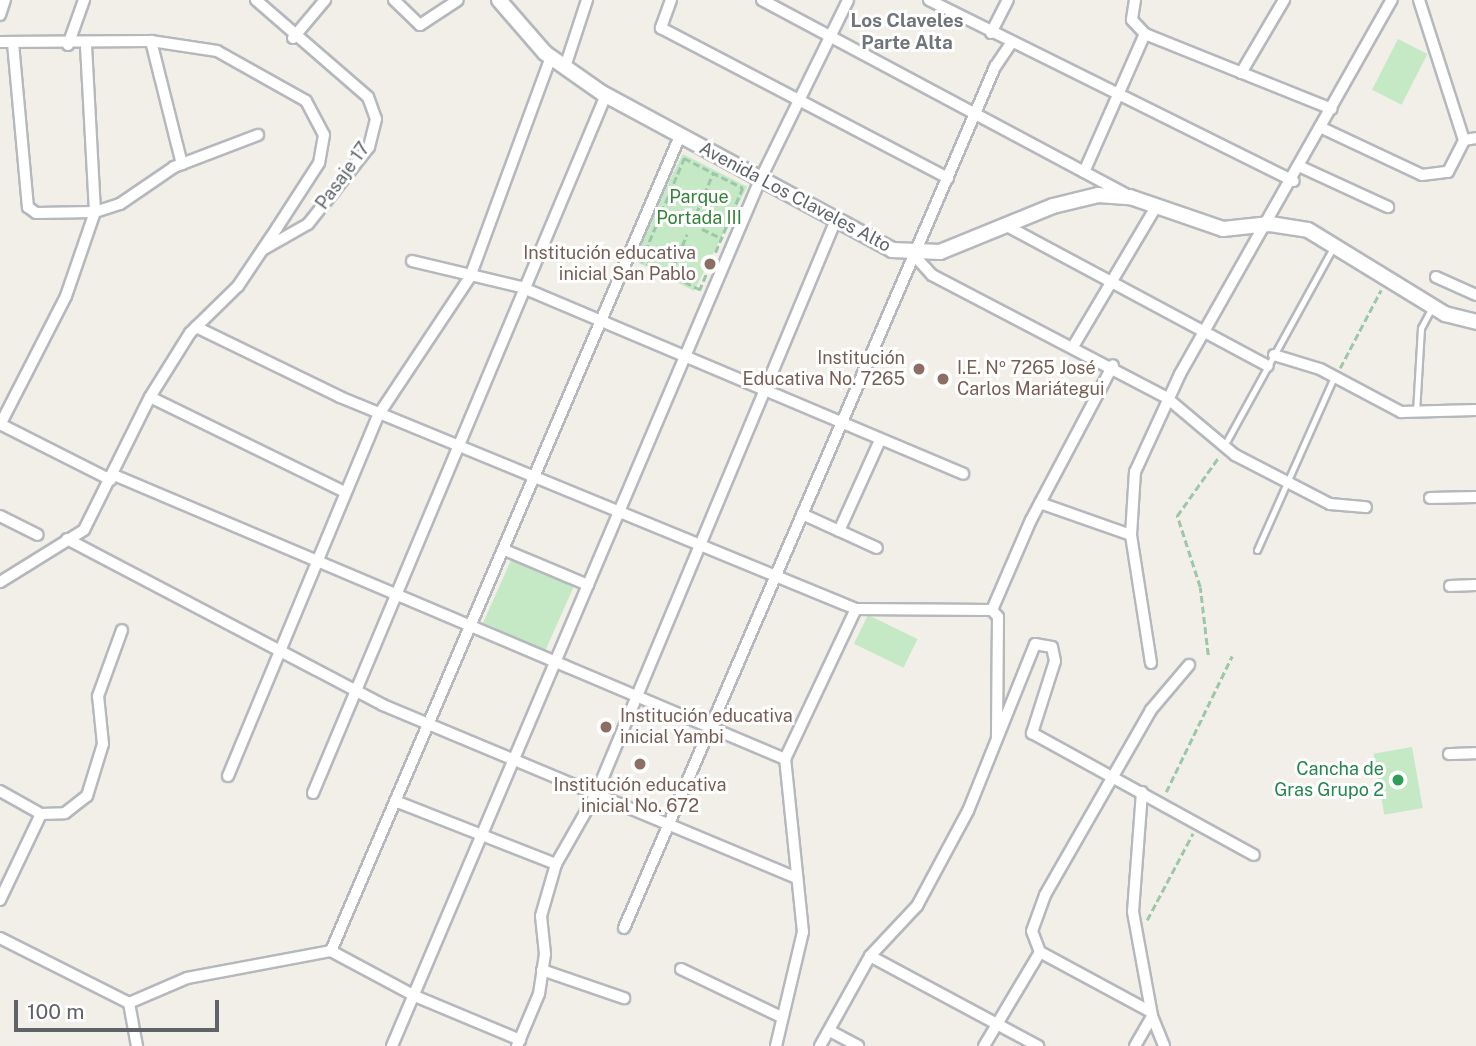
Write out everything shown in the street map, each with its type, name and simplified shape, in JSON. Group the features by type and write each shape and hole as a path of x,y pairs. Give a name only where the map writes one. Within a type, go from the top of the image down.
{"street":[{"path":"0,15 5,0"},
{"path":"68,45 84,0"},
{"name":"Pasaje 17","path":"256,0 293,38 368,97 376,119 369,147 307,224 261,251"},
{"path":"293,38 325,0"},
{"path":"394,0 420,25 458,0"},
{"name":"Avenida Los Claveles Alto","path":"499,0 551,57 606,95 835,222 914,255 940,252 1005,225 1098,195 1130,197 1223,229 1270,223 1308,230 1432,306 1476,322"},
{"path":"565,67 587,0"},
{"path":"671,0 661,28 948,178"},
{"path":"762,0 1130,197"},
{"path":"392,1046 415,996 478,835 554,665 760,180 833,38 848,0"},
{"path":"929,0 1010,45 1293,181"},
{"path":"991,33 1008,0"},
{"path":"1135,0 1132,20 1145,34 1332,109"},
{"path":"1241,74 1284,0"},
{"path":"1151,663 1131,535 1135,472 1167,398 1270,223 1392,0"},
{"path":"1322,128 1422,175 1448,172 1464,141 1419,0"},
{"path":"1084,172 1114,94 1145,34"},
{"path":"151,41 182,164"},
{"path":"0,42 68,45 151,41 217,51 306,101 324,135 319,163 238,286 196,327 150,397 113,477 84,530 0,582"},
{"path":"13,43 28,207 36,213 95,212 120,204 182,164 258,135"},
{"path":"86,44 95,212 65,296 0,424 113,477 473,631 785,759"},
{"path":"624,928 975,114 1010,45"},
{"path":"228,776 380,413 470,277 551,57"},
{"path":"313,793 522,287 606,95"},
{"path":"331,951 395,801 473,631 680,136"},
{"path":"1464,141 1476,138"},
{"path":"1301,167 1388,207"},
{"path":"1074,345 1156,207"},
{"path":"129,1003 187,978 331,951 415,996 518,1043 542,970 541,916 556,864 596,794 835,222"},
{"path":"1005,225 1268,366"},
{"path":"914,255 932,275 1113,365 1167,398 1224,446 1330,504 1366,507"},
{"path":"412,261 470,277 487,275 522,287 963,474"},
{"path":"1436,276 1476,295"},
{"path":"196,327 380,413 700,540 856,609 992,610 998,617 997,737"},
{"path":"1274,355 1335,377 1381,405 1416,412 1476,410"},
{"path":"992,610 1040,503 1113,365"},
{"path":"150,397 345,492"},
{"path":"839,531 880,440"},
{"path":"1430,498 1476,497"},
{"path":"1040,503 1131,535"},
{"path":"802,514 877,548"},
{"path":"0,516 38,535"},
{"path":"67,539 247,629 278,653 355,691 797,878"},
{"path":"507,551 588,585"},
{"path":"1450,586 1476,585"},
{"path":"776,1046 779,1016 803,932 785,759 856,609"},
{"path":"0,791 41,814 65,813 86,796 103,744 98,696 122,630"},
{"path":"820,1046 870,956 916,906 968,811 1035,645 1052,647 1055,661 1029,730 1254,855"},
{"path":"1152,1014 1040,952 1032,931 1045,895 1111,775 1151,710 1189,665"},
{"path":"1449,754 1476,753"},
{"path":"1142,792 1133,912 1152,1014 1164,1046"},
{"path":"395,801 556,864"},
{"path":"0,900 41,814"},
{"path":"0,938 129,1003"},
{"path":"984,1046 1040,952"},
{"path":"870,956 1038,1046"},
{"path":"681,969 779,1016"},
{"path":"542,970 624,998"},
{"path":"129,1003 137,1046"},
{"path":"1135,1046 1152,1014"},
{"path":"830,1031 858,1046"}],"lane":[{"path":"1224,446 1334,246"},
{"path":"1416,412 1421,328 1432,306"},
{"path":"1257,550 1290,482 1335,377"}],"path":[{"path":"684,158 743,188 700,290 641,261 662,211 684,158"},
{"path":"696,214 713,173"},
{"path":"662,211 682,220"},
{"path":"702,229 722,238"},
{"path":"670,275 687,234"},
{"path":"1335,377 1388,279"},
{"path":"1208,655 1200,587 1177,516 1224,446"},
{"path":"1161,803 1232,656"},
{"path":"1138,939 1198,823"}],"green space":[{"path":"1398,39 1427,54 1402,105 1372,90"},
{"name":"Parque Portada III","path":"683,154 747,187 694,291 630,258"},
{"path":"512,558 574,586 545,651 483,623"},
{"path":"868,615 917,639 903,668 854,644"},
{"name":"Cancha de Gras Grupo 2","path":"1412,747 1423,808 1384,815 1374,754"}],"place":[{"name":"Institución educativa inicial San Pablo","path":"710,264"},
{"name":"Institución Educativa No. 7265","path":"919,369"},
{"name":"I.E. Nº 7265 José Carlos Mariátegui","path":"943,379"},
{"name":"Institución educativa inicial Yambi","path":"606,727"},
{"name":"Institución educativa inicial No. 672","path":"640,764"},
{"name":"Cancha de Gras Grupo 2","path":"1398,780"}],"district":[{"name":"Los Claveles Parte Alta","path":"907,32"}]}
